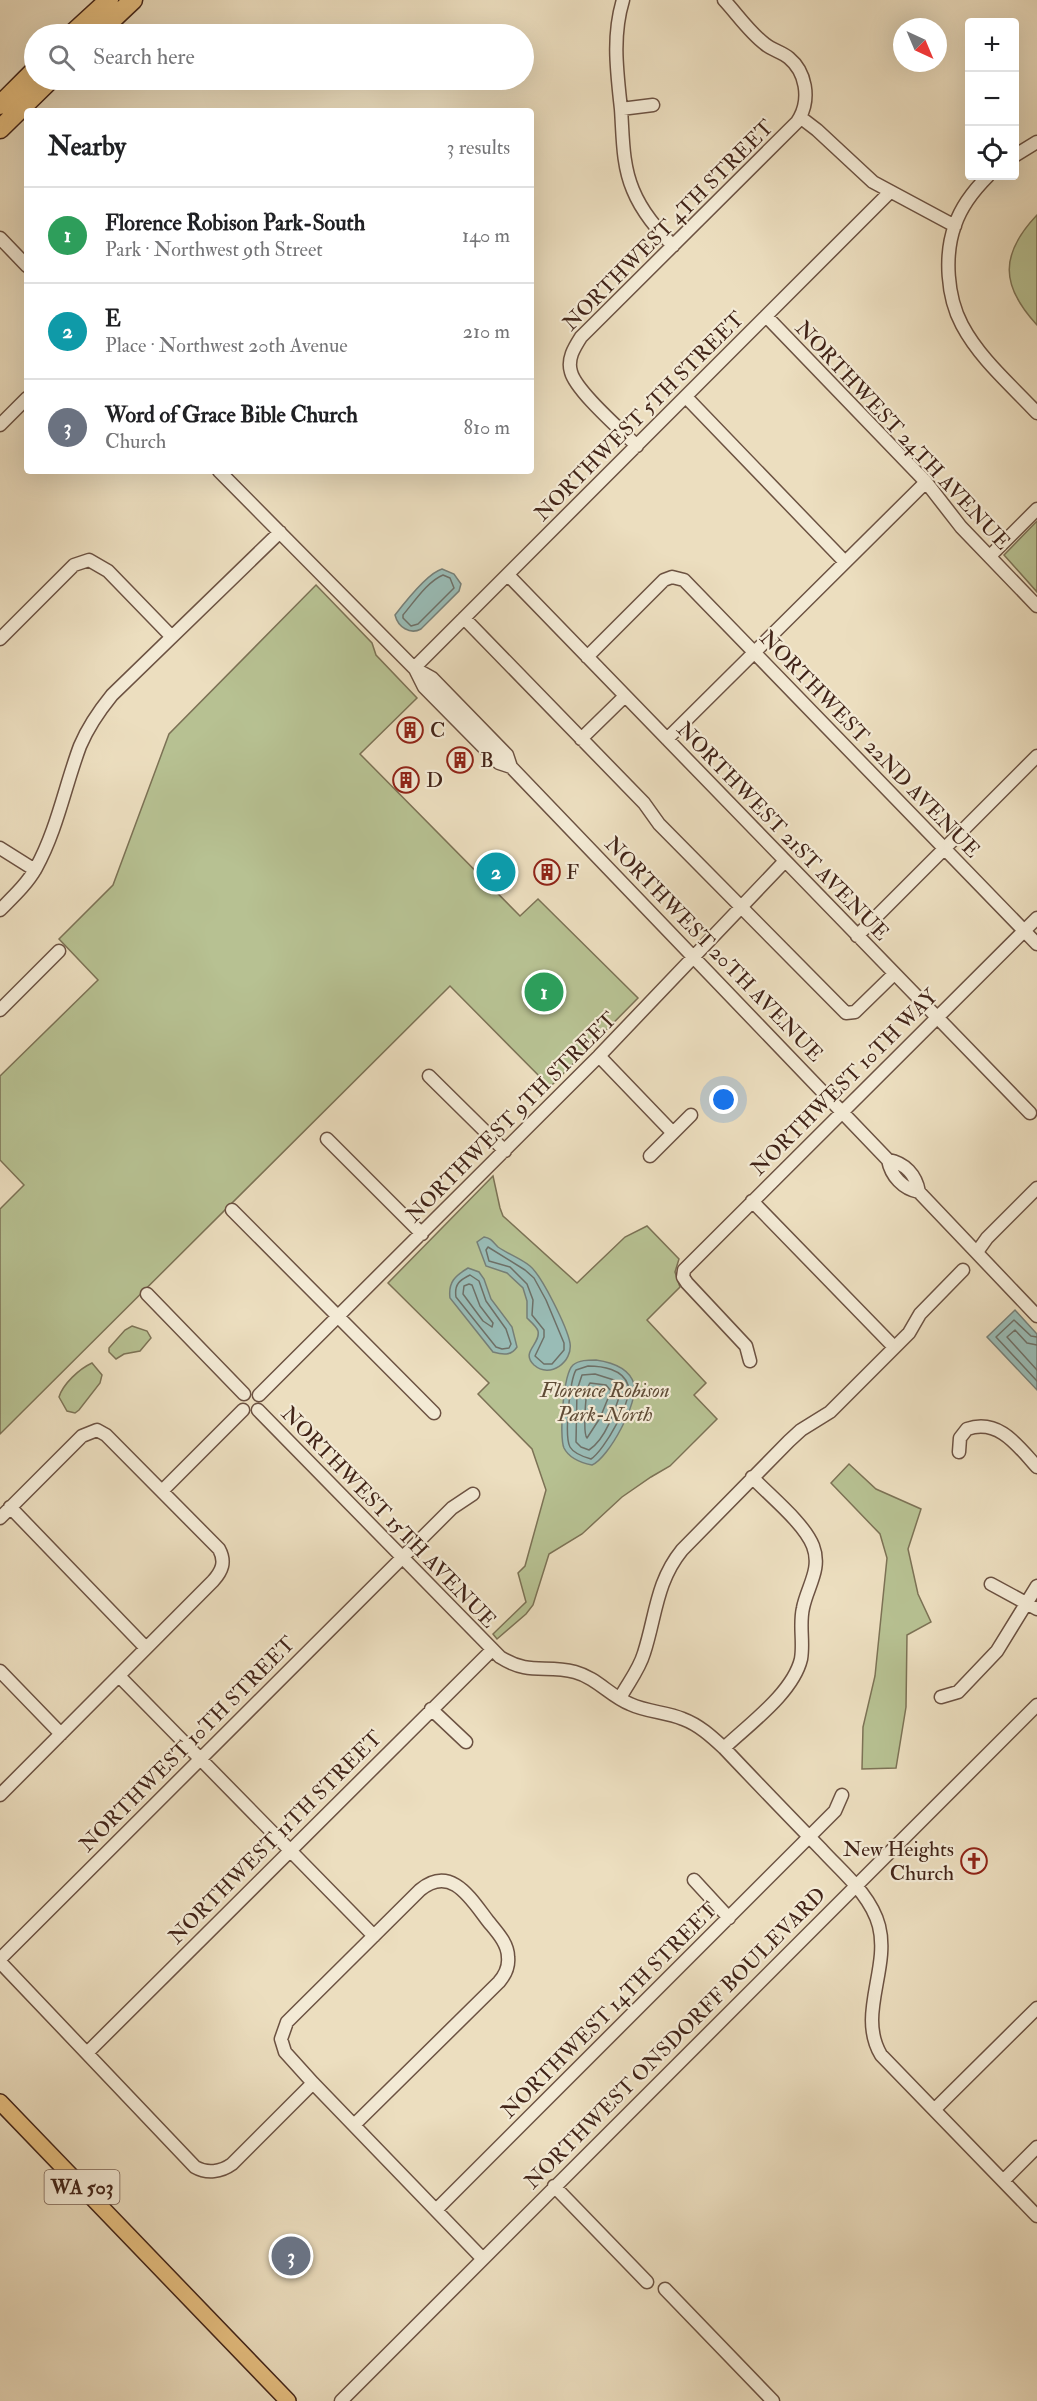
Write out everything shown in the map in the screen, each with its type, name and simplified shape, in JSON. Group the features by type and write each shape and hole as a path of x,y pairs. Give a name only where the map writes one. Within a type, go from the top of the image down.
{"highway":[{"path":"83,24 109,0"},
{"path":"108,24 133,0"},
{"path":"0,105 24,81"},
{"path":"0,129 40,90"}],"main road":[{"name":"WA 503","path":"0,2102 288,2401"}],"street":[{"path":"623,0 616,44 627,174 633,192 649,219 673,246"},
{"path":"724,0 765,44 789,58 800,71 806,93 800,117 817,130 860,172 890,192 955,225"},
{"path":"621,109 653,105"},
{"name":"NORTHWEST 4TH STREET","path":"637,446 577,384 570,370 572,354 581,337 800,117"},
{"path":"1019,153 1037,142"},
{"path":"985,180 970,198 955,225 949,274 953,303 961,325 981,354 1037,413"},
{"name":"NORTHWEST 5TH STREET","path":"414,668 890,192"},
{"path":"0,238 24,263"},
{"name":"NORTHWEST 24TH AVENUE","path":"766,316 926,482 955,520 1037,606"},
{"path":"686,397 844,561"},
{"path":"0,425 24,401"},
{"name":"NORTHWEST 20TH AVENUE","path":"222,474 414,668 424,687 499,763 511,767 843,1111 888,1160 890,1171 908,1190 919,1192 1037,1316"},
{"path":"667,739 926,482"},
{"path":"990,556 1037,509"},
{"path":"0,910 35,870 47,847 81,744 94,718 112,695 171,636 280,532"},
{"path":"0,639 74,565 89,560 108,571 171,636"},
{"name":"NORTHWEST 21ST AVENUE","path":"508,575 1030,1113"},
{"name":"NORTHWEST 22ND AVENUE","path":"587,657 657,587 672,577 684,580 1037,944"},
{"path":"464,618 644,803 659,824 846,1013 855,1012 894,974"},
{"path":"581,739 625,696"},
{"path":"857,936 1037,756"},
{"path":"0,848 35,870"},
{"name":"NORTHWEST 9TH STREET","path":"259,1395 599,1056 785,861"},
{"name":"NORTHWEST 10TH WAY","path":"750,1361 746,1346 683,1277 687,1265 1037,918"},
{"path":"0,1010 59,951"},
{"path":"599,1056 673,1133"},
{"path":"429,1076 505,1151"},
{"path":"650,1156 692,1115"},
{"path":"327,1139 422,1234"},
{"path":"977,1252 987,1238 1037,1188"},
{"path":"752,1202 894,1347"},
{"path":"231,1210 434,1413"},
{"path":"620,1698 641,1662 654,1606 670,1567 690,1541 795,1435 830,1412 909,1332 933,1299 963,1270"},
{"path":"147,1294 244,1394"},
{"path":"253,1392 259,1395 261,1404 258,1410 249,1413 243,1410 240,1401 244,1394 253,1392"},
{"path":"162,1491 243,1410"},
{"name":"NORTHWEST 15TH AVENUE","path":"258,1410 492,1650 511,1664 521,1668 577,1672 589,1677 627,1703 693,1723 707,1732 723,1748 868,1902 879,1925 880,1957 872,2014 874,2042 891,2066 935,2109"},
{"path":"958,1452 960,1438 967,1429 987,1426 1006,1434 1037,1467"},
{"path":"0,1518 82,1436 97,1430 106,1435 162,1491 219,1549 227,1562 213,1581 0,1795"},
{"path":"723,1748 779,1696 799,1666 802,1644 802,1609 815,1573 815,1555 806,1535 752,1478"},
{"name":"NORTHWEST 10TH STREET","path":"0,1961 452,1508 473,1494"},
{"path":"10,1507 146,1648"},
{"path":"991,1584 1032,1606"},
{"path":"941,1698 958,1692 993,1656 1032,1606 1037,1586"},
{"name":"NORTHWEST 11TH STREET","path":"87,2053 492,1650"},
{"path":"0,1671 61,1734"},
{"path":"119,1676 374,1936"},
{"name":"NORTHWEST ONSDORFF BOULEVARD","path":"341,2401 1037,1705"},
{"path":"431,1709 466,1742"},
{"name":"NORTHWEST 14TH STREET","path":"436,2210 835,1811 842,1795"},
{"path":"694,1880 729,1918"},
{"path":"354,2125 499,1982 508,1964 508,1954 503,1941 467,1894 454,1884 439,1881 429,1883 420,1890 287,2022 281,2044 313,2083 482,2258"},
{"path":"0,1961 195,2167 202,2171 216,2171 232,2164 313,2083"},
{"path":"1037,2008 935,2109 1037,2216"},
{"path":"1003,2181 1037,2147"},
{"path":"554,2186 647,2283"},
{"path":"665,2289 773,2401"}],"green space":[{"path":"1037,215 1037,325 1016,296 1009,270 1016,243"},
{"path":"1037,521 1037,592 1004,555"},
{"path":"316,585 372,643 376,655 417,698 360,754 520,916 538,899 638,998 550,1087 450,986 0,1434 0,1209 24,1185 0,1160 0,1076 98,980 59,939 113,885 169,734"},
{"name":"Florence Robison Park-North","path":"493,1176 503,1216 577,1283 625,1237 647,1226 679,1259 675,1272 680,1287 647,1320 706,1383 694,1395 717,1419 670,1466 622,1497 582,1534 549,1554 533,1605 497,1639 493,1634 526,1602 518,1573 525,1566 546,1490 532,1449 478,1394 489,1383 388,1283"},
{"path":"132,1326 147,1331 151,1338 140,1351 124,1354 116,1359 109,1352 109,1348 125,1330"},
{"path":"92,1363 102,1375 100,1383 79,1410 75,1413 67,1411 59,1397 61,1392 72,1377"},
{"path":"849,1464 876,1489 921,1509 908,1549 918,1594 931,1622 907,1635 906,1707 896,1768 862,1769 863,1727 875,1676 887,1558 880,1534 831,1483"}],"water":[{"path":"442,569 454,574 461,584 459,591 421,629 413,631 405,629 395,615 424,582"},
{"path":"484,1237 530,1266 547,1291 570,1343 568,1356 559,1366 547,1370 540,1369 530,1360 530,1352 537,1340 538,1331 527,1318 527,1301 523,1288 507,1273 486,1266 477,1242"},
{"path":"468,1268 479,1272 491,1299 512,1327 517,1347 512,1352 503,1354 493,1352 450,1298 453,1280"},
{"path":"1015,1310 1037,1334 1037,1390 987,1337"},
{"path":"587,1360 613,1364 628,1373 634,1384 634,1392 632,1403 614,1441 592,1465 566,1452 562,1419 564,1392 573,1365"}],"place":[{"name":"C","path":"410,730"},
{"name":"B","path":"460,760"},
{"name":"D","path":"406,780"},
{"name":"E","path":"496,872"},
{"name":"F","path":"547,872"},
{"name":"Florence Robison Park-South","path":"544,992"},
{"name":"New Heights Church","path":"974,1861"},
{"name":"Word of Grace Bible Church","path":"291,2256"}]}
